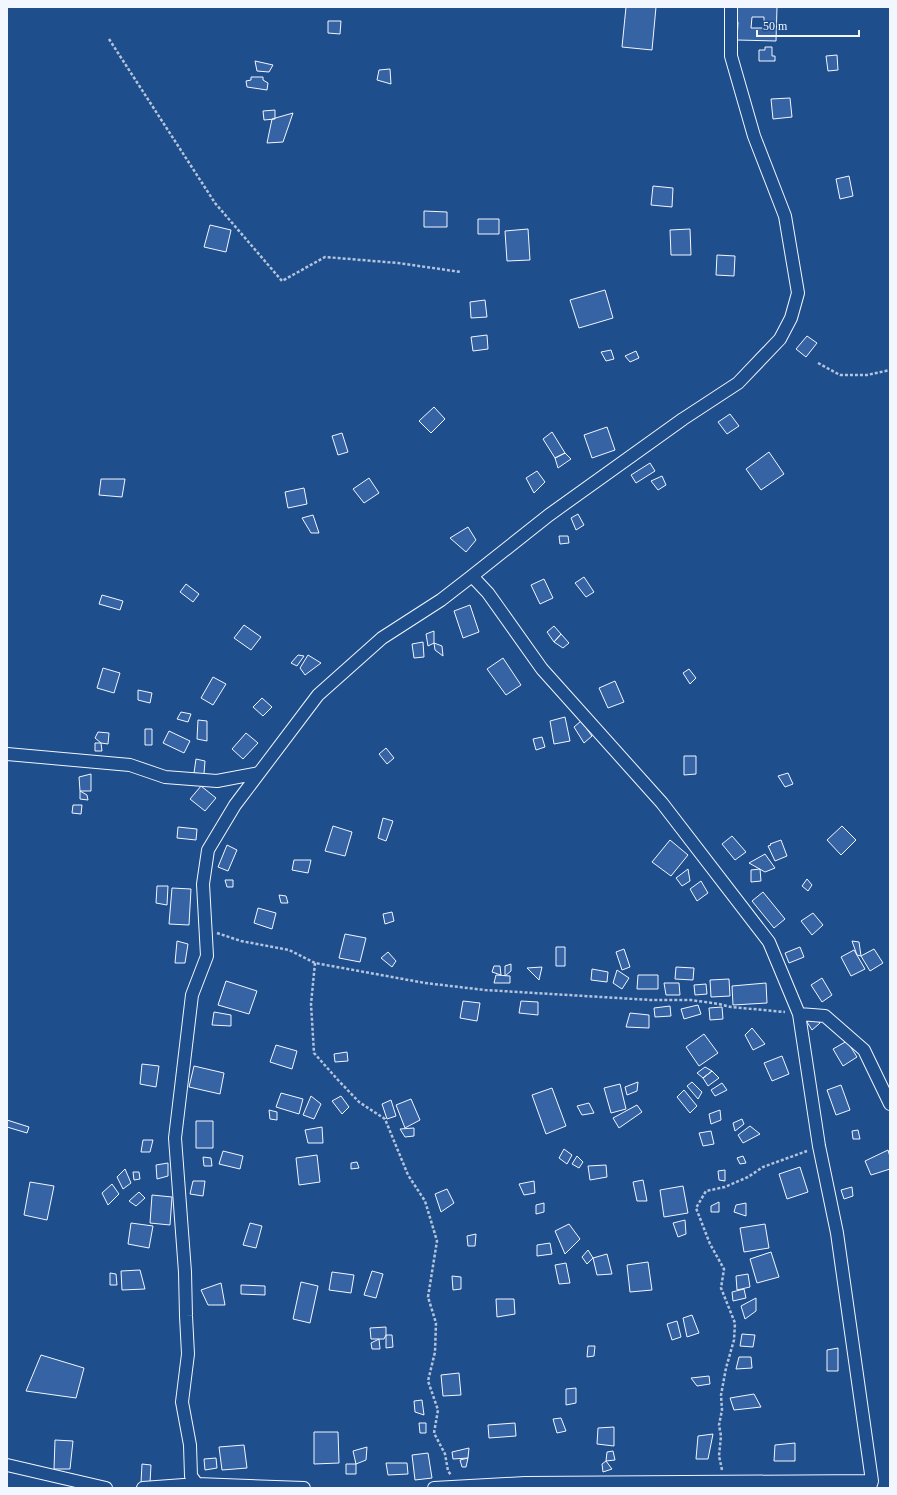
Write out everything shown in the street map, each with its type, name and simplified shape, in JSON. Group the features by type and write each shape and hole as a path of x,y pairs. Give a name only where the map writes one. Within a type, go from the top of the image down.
{"street":[{"path":"197,1486 190,1476 190,1444 182,1402 188,1354 185,1272 175,1138 192,995 207,956 203,884 208,850 235,805 318,695 382,638 441,600 549,514 683,419 738,383 780,339 792,318 798,293 785,216 754,136 731,56 731,7"},
{"path":"434,1488 525,1483 724,1482 871,1484 837,1233 819,1146 799,1014 768,942 662,803 542,669 488,593 472,576"},
{"path":"7,754 130,765 164,777 217,781 260,773"},
{"path":"799,1014 825,1016 864,1050 890,1104"},
{"path":"7,1465 106,1488"},
{"path":"143,1488 197,1486 304,1488"}],"path":[{"path":"109,40 215,203 282,281 325,257 398,263 461,272"},
{"path":"818,364 840,375 867,375 890,370"},
{"path":"205,928 240,941 289,950 315,964 426,983 485,990 651,1000 690,1000 799,1014"},
{"path":"315,964 311,1004 314,1052 359,1102 385,1119 408,1175 425,1201 436,1241 428,1296 436,1323 435,1352 428,1381 438,1410 434,1434 445,1454 448,1471 458,1487"},
{"path":"724,1482 720,1456 721,1436 719,1425 722,1410 721,1395 726,1368 734,1340 734,1323 721,1288 724,1269 710,1244 696,1208 706,1191 725,1187 748,1177 763,1167 819,1146"}],"building":[{"path":"626,7 656,7 652,50 622,47"},
{"path":"731,7 777,7 776,41 737,40 738,22 731,22","holes":["752,17 764,17 764,28 751,28"]},
{"path":"328,21 341,21 340,34 328,33"},
{"path":"765,47 772,47 772,56 775,56 775,61 759,61 759,50 765,50"},
{"path":"837,55 838,70 828,71 826,56"},
{"path":"255,61 273,65 269,72 257,71"},
{"path":"390,69 391,84 377,80 379,70"},
{"path":"251,77 263,77 263,80 268,83 267,90 247,87 246,81 251,80"},
{"path":"790,98 792,117 773,119 771,99"},
{"path":"275,110 275,119 264,120 263,111"},
{"path":"293,113 283,142 267,143 272,119"},
{"path":"849,176 853,196 840,199 836,179"},
{"path":"653,186 673,188 672,207 651,205"},
{"path":"424,211 447,212 447,227 424,227"},
{"path":"478,219 499,219 499,234 478,234"},
{"path":"210,225 231,230 226,252 204,247"},
{"path":"528,229 530,260 507,261 505,231"},
{"path":"690,229 691,255 671,255 670,230"},
{"path":"717,255 735,256 734,276 716,275"},
{"path":"605,290 613,318 579,328 570,300"},
{"path":"485,300 487,317 471,318 470,302"},
{"path":"487,335 488,349 473,351 471,337"},
{"path":"807,336 817,343 806,357 796,349"},
{"path":"611,350 614,359 606,361 601,352"},
{"path":"636,351 639,358 630,362 625,356"},
{"path":"434,407 445,419 431,433 419,421"},
{"path":"730,414 739,426 727,434 718,422"},
{"path":"607,427 615,450 592,458 584,435"},
{"path":"552,432 565,453 555,458 543,439"},
{"path":"342,433 348,452 338,455 332,436"},
{"path":"769,452 784,474 761,490 746,469"},
{"path":"565,453 571,459 558,468 555,458"},
{"path":"650,463 655,471 636,483 631,475"},
{"path":"537,471 545,482 534,493 526,478"},
{"path":"662,476 666,485 658,490 651,481"},
{"path":"369,478 379,493 364,503 353,489"},
{"path":"101,479 125,479 122,497 99,495"},
{"path":"304,488 307,504 288,508 285,492"},
{"path":"578,514 584,525 576,530 571,518"},
{"path":"313,515 319,533 311,533 302,518"},
{"path":"468,527 476,540 466,552 450,538"},
{"path":"559,536 568,536 569,543 560,544"},
{"path":"584,577 594,592 586,597 575,583"},
{"path":"544,579 553,598 540,604 531,585"},
{"path":"186,584 199,594 193,602 180,592"},
{"path":"102,595 123,601 120,610 99,604"},
{"path":"470,605 479,632 463,638 454,611"},
{"path":"244,625 261,637 251,650 234,638"},
{"path":"554,626 561,634 554,642 547,632"},
{"path":"434,631 434,643 428,646 426,634"},
{"path":"561,634 569,643 563,648 554,642"},
{"path":"423,642 424,657 414,658 412,644"},
{"path":"434,643 442,646 443,656 435,650"},
{"path":"298,655 304,656 297,666 291,663"},
{"path":"308,655 321,663 305,675 300,668"},
{"path":"503,658 521,685 506,695 487,669"},
{"path":"103,668 120,673 114,693 97,688"},
{"path":"689,669 696,678 690,684 683,673"},
{"path":"213,677 226,684 213,705 201,698"},
{"path":"615,681 624,702 608,708 599,688"},
{"path":"138,690 152,693 150,703 138,700"},
{"path":"262,698 272,707 263,716 253,707"},
{"path":"181,712 191,714 188,722 177,719"},
{"path":"565,717 570,741 554,744 550,721"},
{"path":"198,720 207,721 207,741 197,739"},
{"path":"581,721 592,736 584,743 574,727"},
{"path":"145,729 152,729 152,745 145,745"},
{"path":"169,731 190,741 184,753 163,743"},
{"path":"98,732 109,733 108,744 101,743 95,738"},
{"path":"246,733 258,743 243,759 232,749"},
{"path":"542,737 545,747 536,750 533,739"},
{"path":"95,743 101,743 102,751 95,751"},
{"path":"386,748 394,758 387,764 379,754"},
{"path":"684,756 696,756 696,774 684,775"},
{"path":"196,759 205,761 204,774 194,773"},
{"path":"788,773 793,784 785,787 778,776"},
{"path":"91,774 91,791 80,791 79,777"},
{"path":"201,786 216,798 205,811 190,799"},
{"path":"80,791 87,795 88,800 80,799"},
{"path":"73,805 82,805 81,814 72,813"},
{"path":"383,818 393,821 386,841 378,838"},
{"path":"333,826 352,832 345,856 325,851"},
{"path":"842,826 856,840 841,855 827,840"},
{"path":"178,827 197,829 196,840 177,838"},
{"path":"732,836 746,852 735,860 722,844"},
{"path":"670,840 688,855 671,876 652,862"},
{"path":"781,840 787,856 775,861 768,846"},
{"path":"227,845 237,850 228,871 218,867"},
{"path":"765,854 775,868 765,872 749,863"},
{"path":"294,860 311,860 308,873 292,870"},
{"path":"688,869 690,881 682,886 676,878"},
{"path":"760,869 761,881 751,882 751,870"},
{"path":"807,879 812,885 808,891 802,886"},
{"path":"225,880 233,880 233,887 227,887"},
{"path":"701,881 708,893 697,901 690,889"},
{"path":"157,886 168,886 167,905 156,903"},
{"path":"172,888 191,889 189,925 169,924"},
{"path":"763,892 785,919 774,928 752,901"},
{"path":"279,895 286,896 288,903 281,903"},
{"path":"258,908 276,913 272,929 254,923"},
{"path":"392,912 394,921 385,924 383,914"},
{"path":"813,913 823,925 812,935 801,921"},
{"path":"345,934 366,938 360,962 339,958"},
{"path":"177,941 188,944 185,963 175,963"},
{"path":"852,941 859,942 861,956 857,955"},
{"path":"556,947 565,947 565,966 556,966"},
{"path":"800,947 804,957 789,963 785,953"},
{"path":"624,949 630,967 622,970 616,952"},
{"path":"874,949 883,963 870,971 861,956"},
{"path":"854,950 865,969 851,976 841,957"},
{"path":"388,952 396,961 392,967 381,958"},
{"path":"511,964 511,971 505,976 505,966"},
{"path":"494,966 500,966 501,975 492,972"},
{"path":"542,967 539,980 527,968"},
{"path":"676,967 694,968 693,980 675,979"},
{"path":"592,969 608,972 607,982 591,980"},
{"path":"617,970 629,978 622,989 613,983"},
{"path":"496,975 510,976 510,983 494,983"},
{"path":"638,975 658,975 658,989 637,989"},
{"path":"822,978 832,995 822,1002 811,985"},
{"path":"729,979 730,996 711,997 710,980"},
{"path":"226,981 257,991 249,1014 218,1005"},
{"path":"664,983 679,983 680,995 666,995"},
{"path":"766,983 767,1003 733,1005 732,986"},
{"path":"706,984 707,994 695,995 694,985"},
{"path":"463,1001 480,1003 477,1021 460,1018"},
{"path":"521,1001 538,1002 538,1015 519,1013"},
{"path":"698,1005 701,1014 684,1019 681,1009"},
{"path":"670,1006 671,1016 655,1017 654,1008"},
{"path":"722,1007 723,1019 710,1020 709,1008"},
{"path":"214,1012 231,1015 231,1026 212,1025"},
{"path":"630,1013 649,1015 649,1028 626,1027"},
{"path":"814,1015 820,1023 812,1030 807,1022"},
{"path":"752,1028 765,1044 753,1050 745,1035"},
{"path":"704,1034 718,1053 699,1066 686,1047"},
{"path":"847,1041 857,1057 843,1066 833,1049"},
{"path":"276,1045 297,1051 292,1069 270,1062"},
{"path":"347,1052 348,1061 335,1062 334,1054"},
{"path":"782,1056 789,1074 772,1081 764,1063"},
{"path":"142,1064 159,1066 156,1087 140,1084"},
{"path":"194,1066 224,1073 220,1094 189,1087"},
{"path":"705,1067 712,1071 703,1078 697,1073"},
{"path":"712,1071 719,1078 708,1086 703,1078"},
{"path":"638,1082 637,1091 627,1095 625,1087"},
{"path":"692,1082 702,1092 698,1099 687,1086"},
{"path":"722,1083 727,1090 715,1096 711,1090"},
{"path":"620,1084 626,1109 611,1113 604,1088"},
{"path":"841,1085 850,1110 836,1115 827,1090"},
{"path":"552,1088 566,1126 546,1134 532,1095"},
{"path":"684,1090 697,1106 690,1113 677,1097"},
{"path":"281,1093 303,1099 299,1114 276,1107"},
{"path":"311,1096 321,1104 314,1119 303,1115"},
{"path":"341,1096 349,1107 342,1114 332,1101"},
{"path":"411,1099 420,1120 405,1128 396,1105"},
{"path":"391,1100 396,1116 387,1119 382,1104"},
{"path":"589,1103 594,1113 582,1115 577,1106"},
{"path":"637,1105 642,1112 619,1128 613,1118"},
{"path":"269,1110 277,1112 277,1120 270,1119"},
{"path":"720,1110 721,1120 711,1124 709,1114"},
{"path":"742,1119 744,1124 735,1131 733,1123"},
{"path":"7,1120 29,1127 27,1133 7,1127"},
{"path":"196,1121 213,1121 213,1148 196,1148"},
{"path":"750,1126 760,1134 743,1143 738,1135"},
{"path":"322,1127 323,1143 308,1143 305,1130"},
{"path":"414,1128 414,1136 405,1137 400,1129"},
{"path":"858,1130 860,1139 853,1139 852,1131"},
{"path":"711,1131 714,1144 703,1146 699,1133"},
{"path":"143,1140 153,1140 150,1152 141,1152"},
{"path":"564,1149 572,1155 567,1164 559,1158"},
{"path":"888,1150 890,1157 890,1169 871,1175 865,1161"},
{"path":"223,1151 243,1156 240,1169 219,1164"},
{"path":"317,1155 320,1182 299,1185 296,1158"},
{"path":"577,1156 583,1162 579,1168 572,1164"},
{"path":"743,1156 746,1163 740,1164 737,1158"},
{"path":"203,1157 211,1158 212,1166 204,1166"},
{"path":"357,1162 359,1168 351,1169 351,1163"},
{"path":"168,1163 168,1176 157,1179 156,1165"},
{"path":"606,1165 607,1177 590,1180 588,1166"},
{"path":"800,1167 808,1192 787,1199 779,1174"},
{"path":"125,1169 131,1183 123,1189 117,1177"},
{"path":"725,1170 725,1181 719,1180 718,1171"},
{"path":"133,1172 139,1172 140,1179 134,1180"},
{"path":"643,1180 647,1201 637,1201 633,1182"},
{"path":"193,1181 205,1181 203,1196 190,1194"},
{"path":"534,1181 535,1193 524,1195 519,1184"},
{"path":"30,1182 54,1186 47,1220 24,1215"},
{"path":"112,1184 119,1194 108,1205 102,1193"},
{"path":"683,1186 688,1213 664,1217 660,1190"},
{"path":"852,1187 853,1196 844,1199 841,1190"},
{"path":"447,1189 454,1203 441,1212 435,1194"},
{"path":"139,1192 145,1198 136,1206 129,1201"},
{"path":"152,1195 172,1197 170,1225 150,1223"},
{"path":"719,1202 719,1212 711,1212 711,1206"},
{"path":"544,1203 544,1212 536,1214 536,1205"},
{"path":"746,1203 746,1216 734,1212 736,1205"},
{"path":"685,1220 686,1234 678,1237 673,1223"},
{"path":"131,1223 153,1226 149,1248 128,1244"},
{"path":"250,1223 262,1226 256,1248 243,1245"},
{"path":"569,1224 580,1239 565,1254 555,1231"},
{"path":"765,1224 769,1248 744,1252 740,1228"},
{"path":"476,1234 475,1246 468,1246 467,1236"},
{"path":"550,1243 552,1254 537,1256 537,1245"},
{"path":"588,1250 593,1258 587,1264 582,1257"},
{"path":"771,1252 779,1277 757,1283 750,1259"},
{"path":"607,1254 612,1274 597,1275 593,1258"},
{"path":"648,1262 652,1290 630,1292 627,1265"},
{"path":"566,1263 570,1283 559,1284 555,1265"},
{"path":"140,1270 145,1289 122,1290 121,1271"},
{"path":"372,1271 383,1274 376,1298 364,1295"},
{"path":"332,1272 354,1275 351,1293 329,1290"},
{"path":"110,1273 116,1274 117,1285 110,1285"},
{"path":"748,1274 750,1287 737,1290 736,1276"},
{"path":"452,1276 461,1277 461,1289 453,1290"},
{"path":"301,1282 318,1286 310,1323 293,1319"},
{"path":"221,1283 225,1305 208,1305 201,1290"},
{"path":"241,1285 265,1286 265,1295 241,1294"},
{"path":"744,1289 746,1298 733,1301 732,1292"},
{"path":"756,1298 756,1311 745,1319 741,1306"},
{"path":"496,1299 514,1299 515,1314 497,1317"},
{"path":"692,1315 699,1333 687,1337 683,1318"},
{"path":"677,1321 681,1337 672,1340 667,1324"},
{"path":"386,1327 386,1335 384,1339 371,1339 370,1328"},
{"path":"742,1334 755,1335 753,1347 740,1346"},
{"path":"386,1335 392,1335 393,1347 386,1348"},
{"path":"379,1339 380,1349 372,1349 371,1343"},
{"path":"588,1346 595,1346 594,1356 587,1357"},
{"path":"838,1348 838,1371 827,1371 827,1350"},
{"path":"41,1355 84,1368 76,1398 26,1391"},
{"path":"739,1357 751,1357 752,1368 736,1369"},
{"path":"459,1373 461,1395 443,1396 441,1375"},
{"path":"709,1376 710,1384 697,1386 691,1378"},
{"path":"576,1388 576,1403 566,1405 566,1389"},
{"path":"754,1394 761,1407 734,1410 730,1398"},
{"path":"422,1400 424,1415 415,1412 414,1401"},
{"path":"561,1418 566,1431 557,1433 553,1419"},
{"path":"419,1423 426,1423 426,1433 420,1433"},
{"path":"515,1423 516,1436 489,1438 488,1425"},
{"path":"614,1427 614,1446 597,1444 598,1428"},
{"path":"314,1432 338,1432 339,1463 314,1464"},
{"path":"713,1434 708,1459 696,1459 698,1436"},
{"path":"55,1440 73,1441 70,1469 54,1469"},
{"path":"795,1443 795,1461 774,1461 775,1445"},
{"path":"244,1445 247,1468 222,1470 219,1447"},
{"path":"367,1447 366,1460 356,1464 353,1451"},
{"path":"469,1448 468,1458 453,1459 452,1452"},
{"path":"613,1451 615,1460 606,1461 607,1452"},
{"path":"428,1453 432,1478 415,1480 412,1455"},
{"path":"216,1458 217,1468 205,1470 204,1459"},
{"path":"468,1458 466,1467 462,1467 460,1460"},
{"path":"606,1461 612,1469 603,1472 602,1464"},
{"path":"386,1463 407,1463 408,1474 388,1475"},
{"path":"142,1464 151,1465 150,1483 141,1483"},
{"path":"346,1464 356,1464 356,1474 346,1474"}]}
